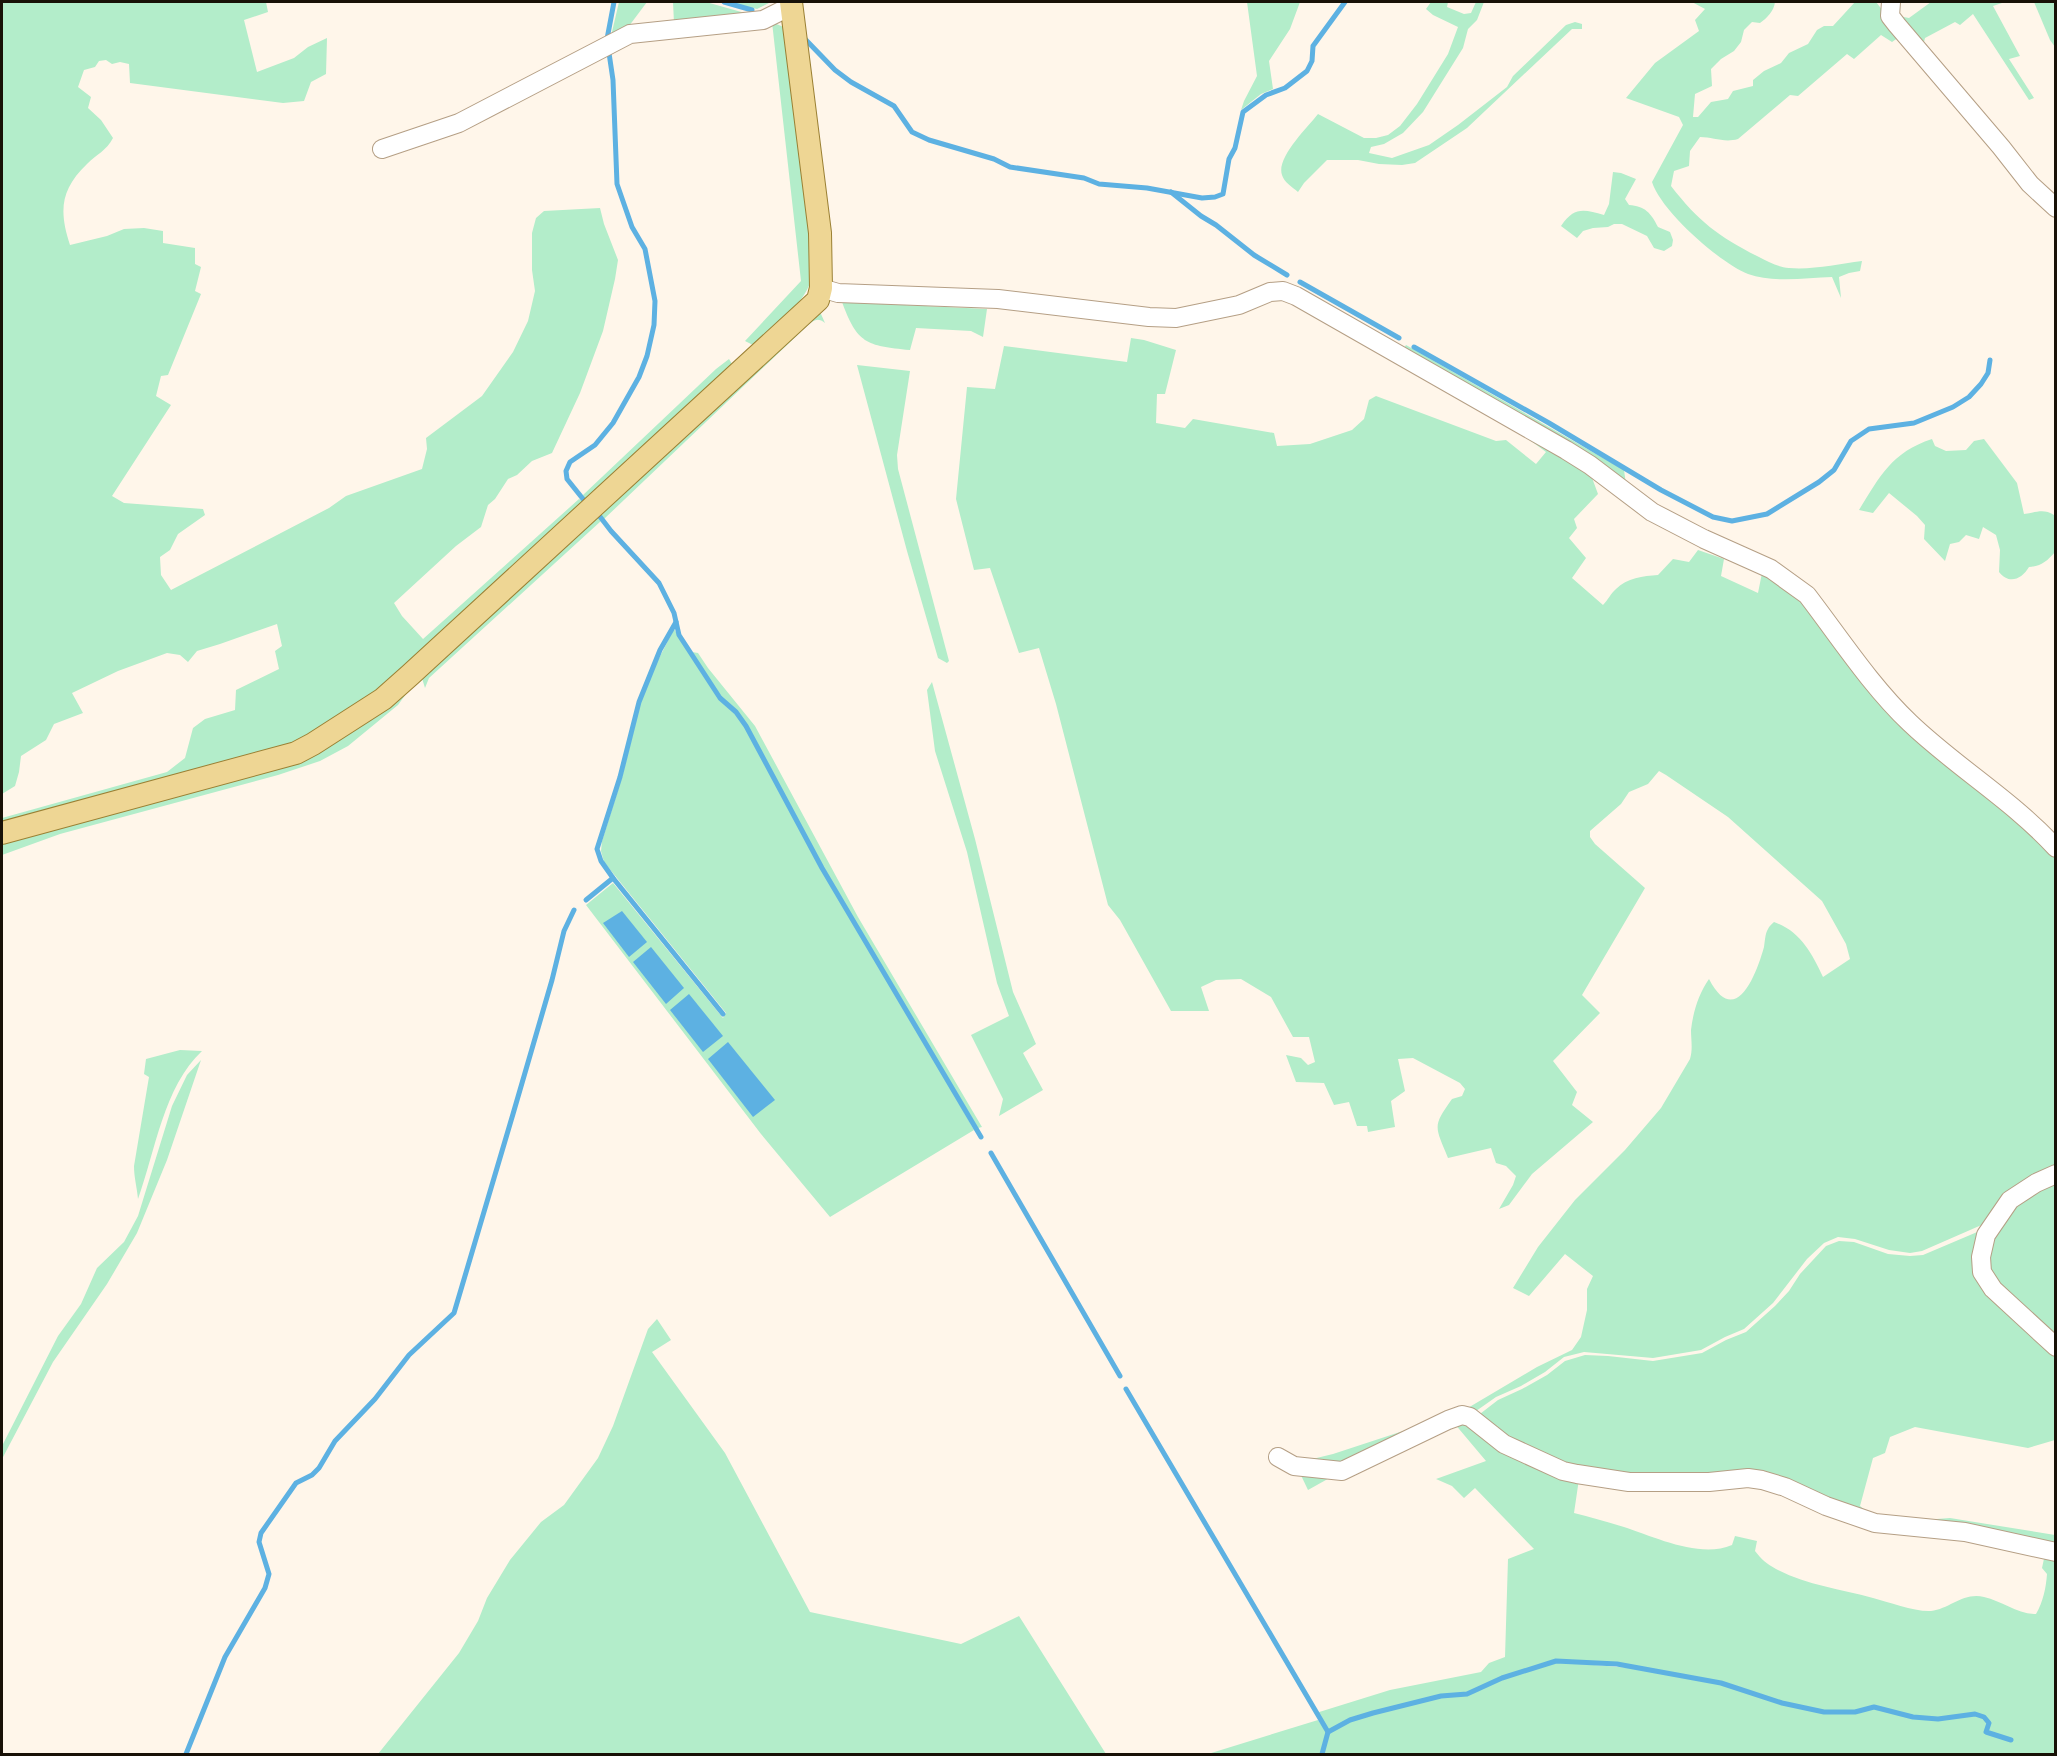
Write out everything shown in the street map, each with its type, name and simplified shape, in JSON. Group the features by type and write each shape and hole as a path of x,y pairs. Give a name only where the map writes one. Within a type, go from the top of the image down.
{"main road":[{"path":"2,833 296,753 354,719 383,699 818,300 821,288 820,233 791,4"}],"street":[{"path":"1891,2 1890,16 1897,25 2030,184 2055,208"},
{"path":"382,150 459,123 630,34 763,20 791,4"},
{"path":"821,288 838,293 998,299 1149,317 1176,318 1239,305 1270,292 1283,291 1296,296 1566,450 1590,465 1652,512 1704,539 1771,569 1792,582 1807,595 1887,699 1908,722 1953,761 1976,776 2055,848"},
{"path":"2055,1174 2010,1200 1986,1235 1981,1257 1982,1272 1993,1289 2055,1347"},
{"path":"1278,1457 1294,1466 1342,1471 1462,1415 1470,1418 1503,1444 1577,1474 1629,1482 1709,1482 1748,1478 1762,1480 1875,1523 1965,1532 2055,1552"}],"green space":[{"path":"2,2 266,2 268,12 244,20 257,72 294,58 308,47 327,38 326,74 311,82 304,101 283,103 130,83 129,64 120,62 112,64 106,60 99,61 95,67 84,70 78,87 91,97 88,108 101,120 113,138 78,174 67,192 63,211 70,245 107,236 124,229 144,228 163,231 163,243 195,248 195,264 201,267 195,291 201,294 168,375 161,376 156,396 171,405 112,496 124,503 203,509 205,515 178,534 170,550 160,557 161,575 171,590 329,508 346,496 422,469 427,449 426,438 482,396 513,352 528,321 535,291 532,270 532,233 536,218 544,211 600,208 618,260 603,331 580,393 552,453 532,461 517,475 508,479 495,499 488,505 481,527 456,546 394,603 402,616 423,639 579,499 585,502 583,495 716,369 729,359 732,364 586,502 374,694 353,708 287,745 2,823 2,818 167,772 185,758 193,728 205,719 235,710 236,690 279,669 275,651 282,646 277,624 197,651 188,662 180,655 167,653 118,671 72,693 83,713 54,724 46,740 21,756 15,786 2,794"},
{"path":"619,2 647,2 626,30 611,36"},
{"path":"673,2 706,2 752,15 674,23"},
{"path":"728,2 771,2 757,9"},
{"path":"1247,2 1300,2 1290,29 1269,61 1273,89 1261,94 1241,110 1257,76"},
{"path":"1431,2 1448,2 1447,7 1464,14 1471,13 1476,2 1484,2 1477,20 1468,29 1463,48 1423,112 1403,133 1384,144 1371,147 1369,153 1392,158 1429,145 1507,87 1513,76 1566,25 1575,22 1582,24 1582,29 1572,29 1467,128 1415,163 1402,165 1358,160 1327,160 1298,192 1284,180 1281,168 1294,143 1318,114 1364,138 1376,138 1388,135 1400,126 1417,104 1448,54 1458,27 1426,9"},
{"path":"1692,2 1775,2 1768,17 1760,23 1752,22 1744,30 1741,42 1734,51 1711,69 1712,86 1695,94 1693,117 1698,117 1711,102 1728,99 1733,91 1753,86 1753,80 1764,71 1781,63 1789,53 1808,44 1817,30 1824,26 1833,26 1855,2 1876,2 1902,35 1892,42 1881,35 1854,59 1847,54 1798,96 1790,95 1738,139 1700,137 1690,151 1689,166 1674,171 1671,186 1710,228 1766,261 1781,267 1798,268 1862,261 1860,271 1839,277 1841,298 1832,277 1768,278 1748,274 1736,268 1693,235 1658,194 1652,182 1683,125 1679,117 1626,98 1655,63 1699,31 1695,20 1705,9"},
{"path":"1931,2 2005,2 1993,6 2020,56 2009,59 2034,98 2029,100 1973,14 1960,25 1955,22 1925,38 1922,50 1893,15 1909,18"},
{"path":"2034,2 2055,2 2055,47 2050,40"},
{"path":"772,22 788,29 813,268 809,287 796,306 755,346 745,341 801,281"},
{"path":"1613,172 1636,179 1625,199 1629,205 1647,211 1658,227 1670,232 1673,240 1672,246 1664,251 1654,248 1647,236 1622,224 1583,231 1577,238 1561,226 1570,215 1580,211 1604,215 1609,204"},
{"path":"842,302 987,309 983,337 971,331 916,328 910,350 883,347 865,340 859,334 847,316"},
{"path":"818,313 821,314 825,323 816,320 808,325 604,519 598,515 601,521 429,678 425,688 421,675"},
{"path":"1131,338 1176,350 1165,394 1157,394 1156,423 1185,428 1193,419 1274,433 1277,446 1310,444 1352,430 1364,419 1369,400 1376,396 1496,441 1506,440 1536,464 1546,452 1516,430 1588,467 1598,494 1574,519 1577,528 1569,538 1586,558 1572,578 1603,605 1625,582 1658,575 1673,559 1689,562 1698,550 1724,559 1721,576 1758,593 1763,568 1790,585 1885,701 2055,852 2055,1167 1993,1220 1922,1251 1910,1253 1889,1250 1855,1239 1838,1237 1824,1243 1807,1259 1773,1303 1744,1329 1701,1350 1653,1358 1584,1352 1564,1357 1545,1372 1496,1397 1469,1416 1340,1467 1296,1463 1333,1454 1461,1412 1537,1367 1572,1350 1581,1337 1587,1310 1587,1289 1593,1276 1565,1254 1529,1296 1513,1288 1538,1247 1575,1200 1625,1150 1661,1108 1690,1059 1693,1016 1705,984 1709,979 1718,993 1727,999 1736,998 1743,993 1756,971 1767,931 1774,922 1798,937 1810,951 1823,977 1850,959 1846,944 1822,901 1728,817 1659,771 1648,784 1629,792 1621,804 1590,831 1590,837 1645,888 1582,995 1600,1013 1553,1061 1577,1092 1572,1105 1593,1122 1532,1174 1509,1205 1499,1209 1516,1176 1506,1166 1496,1163 1491,1148 1448,1158 1438,1133 1439,1122 1446,1108 1452,1099 1462,1096 1465,1089 1460,1083 1413,1058 1398,1059 1405,1091 1391,1101 1395,1127 1368,1132 1367,1126 1357,1126 1349,1102 1334,1105 1324,1083 1296,1082 1286,1055 1301,1058 1308,1065 1315,1062 1309,1037 1293,1037 1271,997 1241,979 1216,980 1201,987 1209,1011 1171,1011 1120,920 1108,905 1056,704 1039,648 1019,653 990,568 974,570 956,499 967,387 995,389 1004,346 1127,362"},
{"path":"1406,345 1624,470 1627,491 1401,352"},
{"path":"857,365 910,371 897,455 898,469 949,661 947,663 938,658"},
{"path":"1932,439 1935,446 1946,451 1966,450 1974,441 1984,439 2017,483 2024,514 2043,511 2054,515 2055,552 2041,564 2029,567 2023,575 2011,579 1999,572 2000,550 1996,535 1983,527 1979,539 1966,535 1959,542 1950,544 1945,561 1924,539 1925,525 1889,493 1873,513 1859,510 1881,476 1897,458 1918,444"},
{"path":"674,629 719,699 745,727 821,869 917,1029 974,1130 830,1217 761,1134 586,905 613,883 723,1018 726,1013 604,862 601,851 642,697"},
{"path":"692,652 698,653 755,726 858,917 982,1127 978,1128 823,867 748,726 737,711 721,697"},
{"path":"932,682 975,839 1013,992 1036,1044 1023,1053 1043,1090 999,1116 1003,1099 971,1035 1009,1016 997,983 967,852 935,751 927,690"},
{"path":"406,694 398,705 348,746 320,761 278,775 60,834 2,855 2,843 259,771"},
{"path":"180,1050 202,1051 178,1082 162,1120 138,1199 134,1166 149,1077 144,1074 146,1059"},
{"path":"201,1060 167,1160 137,1233 107,1284 53,1362 2,1459 2,1446 58,1336 81,1304 97,1268 124,1242 138,1216 172,1106 187,1075"},
{"path":"2055,1177 2055,1340 1989,1278 1988,1237 2008,1205"},
{"path":"1989,1227 1979,1267 2055,1351 2055,1440 2028,1448 1915,1427 1890,1437 1885,1453 1873,1458 1860,1506 1866,1511 1768,1478 1638,1480 1537,1457 1476,1417 1498,1400 1547,1375 1565,1361 1585,1355 1653,1361 1702,1353 1746,1332 1789,1291 1800,1274 1826,1246 1839,1241 1854,1242 1888,1254 1923,1255"},
{"path":"657,1319 671,1340 652,1352 725,1453 810,1612 961,1644 1019,1616 1106,1754 378,1754 459,1653 478,1621 487,1598 510,1560 541,1522 564,1505 598,1458 613,1426 648,1329"},
{"path":"1460,1421 1579,1479 1574,1513 1692,1548 1719,1549 1732,1545 1735,1536 1757,1541 1755,1551 1770,1565 1787,1574 1811,1583 1910,1608 1925,1611 1938,1610 1976,1596 1991,1599 2022,1612 2036,1614 2046,1584 2047,1574 2042,1568 2045,1554 2055,1556 2055,1754 1323,1754 1329,1733 1350,1721 1441,1697 1468,1695 1503,1679 1557,1662 1643,1669 1720,1683 1781,1704 1824,1713 1855,1713 1874,1708 1913,1718 1938,1720 1975,1715 1984,1718 1988,1723 1985,1733 2012,1740 1987,1731 1990,1723 1985,1717 1975,1713 1938,1718 1913,1716 1874,1706 1855,1711 1825,1712 1782,1702 1721,1682 1643,1667 1556,1660 1502,1677 1467,1693 1441,1695 1373,1712 1349,1720 1328,1731 1316,1713 1390,1690 1481,1672 1489,1663 1505,1657 1508,1559 1534,1549 1475,1488 1464,1498 1452,1486 1436,1479 1486,1461 1454,1423"},
{"path":"1298,1469 1333,1476 1308,1490"},
{"path":"1950,1518 2055,1535 2055,1549 1924,1520"},
{"path":"1318,1720 1327,1732 1320,1754 1208,1754"}],"water":[{"path":"622,911 647,942 629,957 603,923"},
{"path":"651,947 684,988 666,1004 633,962"},
{"path":"689,994 723,1036 703,1052 670,1010"},
{"path":"728,1042 775,1100 753,1117 708,1059"}],"waterway":[{"path":"607,39 614,2"},
{"path":"724,2 752,10"},
{"path":"805,39 835,70 851,82 894,106 912,132 929,140 994,159 1010,167 1084,178 1099,184 1147,188 1202,198 1223,194 1229,159 1235,148 1243,112 1266,95 1285,88 1307,71 1312,61 1313,46 1345,2"},
{"path":"583,499 567,479 566,471 570,462 595,445 613,423 639,377 647,356 654,325 655,301 645,249 632,227 617,184 613,80 609,53"},
{"path":"1171,192 1254,255 1287,275"},
{"path":"1300,282 1399,338"},
{"path":"1414,347 1549,423 1661,490 1713,517 1732,521 1767,514 1819,482 1834,470 1851,441 1869,429 1914,423 1953,407 1969,397 1981,384 1988,373 1990,360"},
{"path":"598,514 659,583 674,613 679,635 720,698 736,712 746,726 822,868 981,1137"},
{"path":"676,622 660,650 639,702 620,777 597,849 601,861 613,878 723,1014"},
{"path":"586,900 613,878"},
{"path":"186,1754 225,1657 265,1588 269,1574 259,1542 261,1533 296,1483 312,1475 319,1468 335,1441 375,1399 409,1355 454,1313 552,980 564,931 574,910"},
{"path":"991,1153 1120,1376"},
{"path":"1126,1389 1328,1732"},
{"path":"1322,1754 1328,1732 1350,1720 1441,1696 1467,1694 1502,1678 1556,1661 1617,1664 1721,1683 1782,1703 1824,1712 1855,1712 1874,1707 1913,1717 1938,1719 1975,1714 1984,1717 1989,1723 1986,1732 2011,1740"}]}
